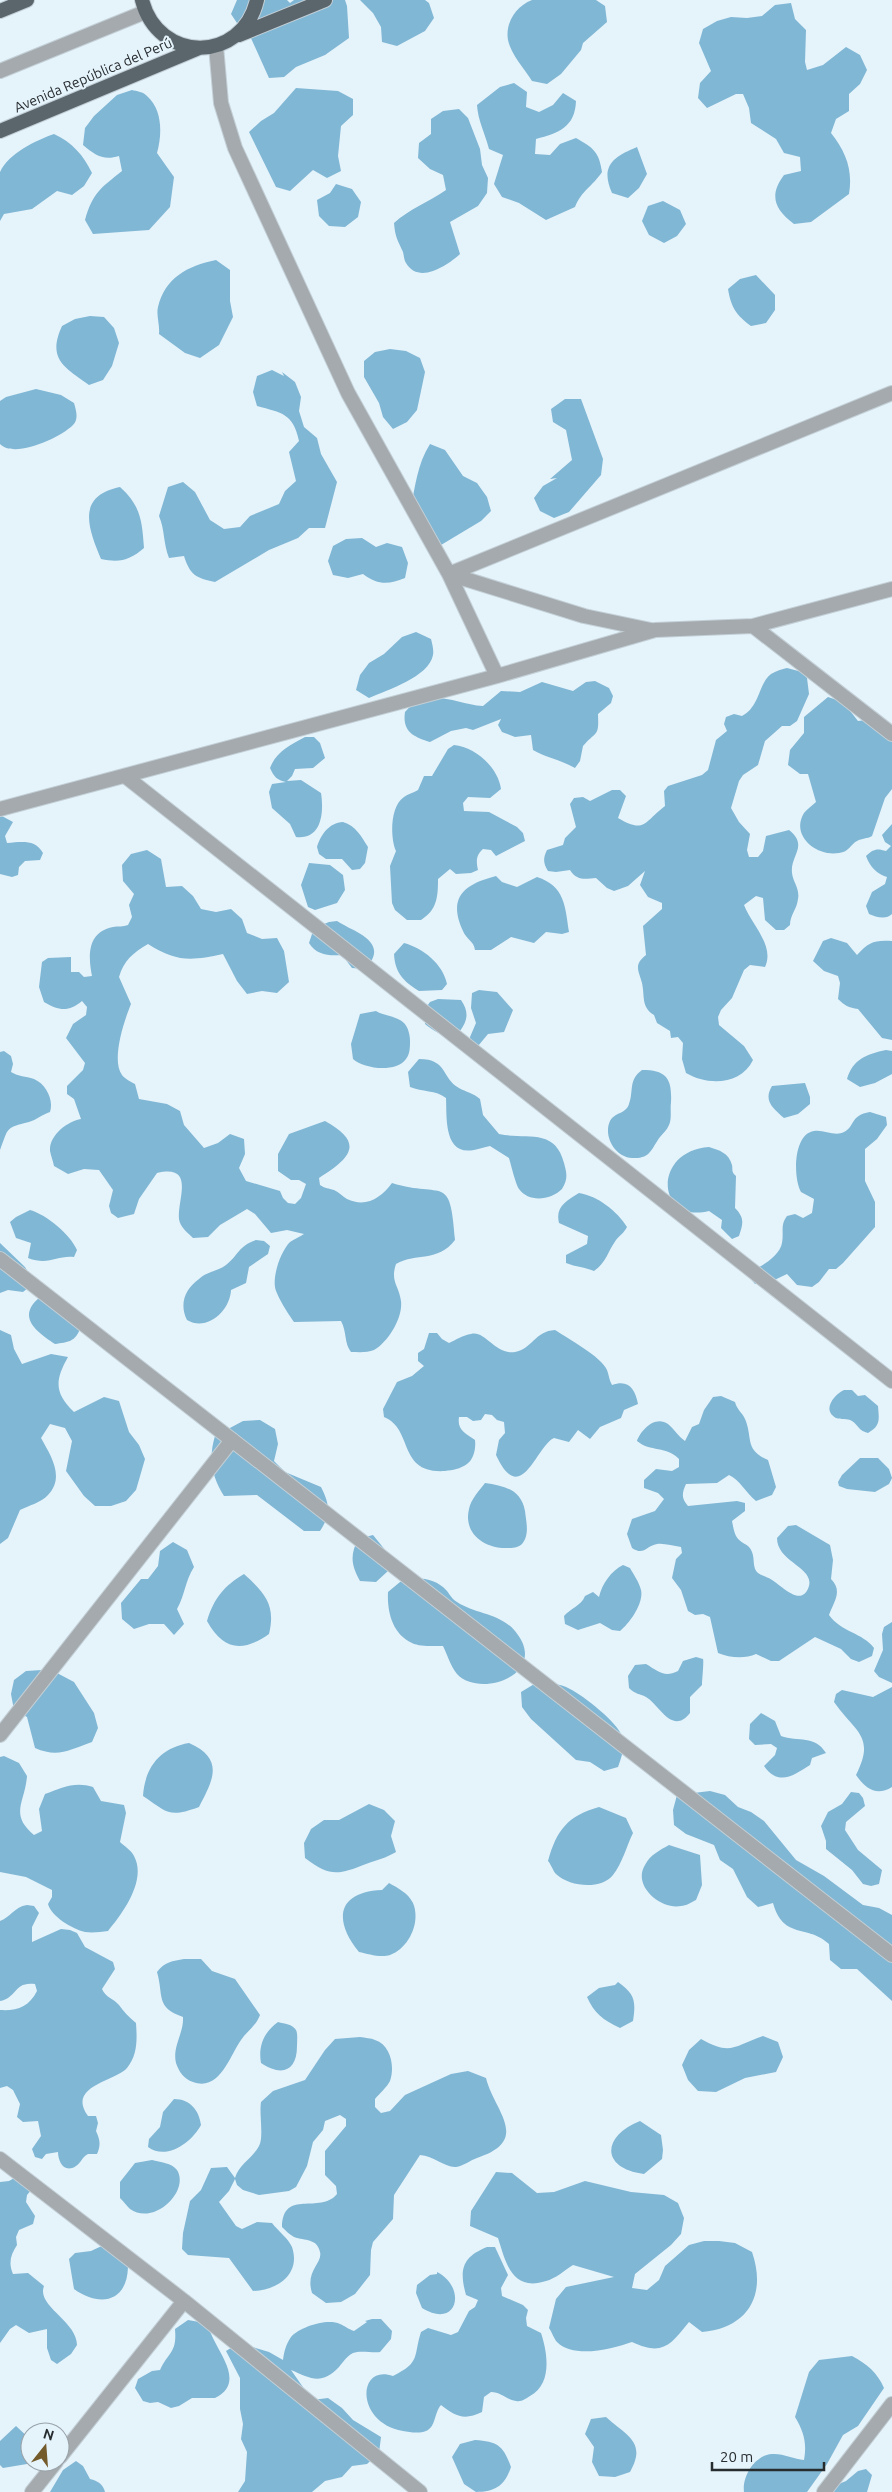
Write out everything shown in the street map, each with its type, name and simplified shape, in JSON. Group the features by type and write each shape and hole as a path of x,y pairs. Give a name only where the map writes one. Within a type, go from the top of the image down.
{"highway":[{"path":"0,11 28,0"},
{"path":"232,38 245,27 254,12 257,0"},
{"path":"143,6 154,27 166,38 182,46 199,48 216,46 325,0"},
{"name":"Avenida República del Perú","path":"0,131 199,48"}],"street":[{"path":"0,72 143,6"},
{"path":"216,46 221,103 235,148 348,393 450,574 497,676"},
{"path":"450,574 892,392"},
{"path":"450,574 584,616 654,630 753,626 892,589"},
{"path":"753,626 892,734"},
{"path":"0,809 497,676 654,630"},
{"path":"125,776 892,1381"},
{"path":"0,1259 892,1955"},
{"path":"0,1735 232,1440"},
{"path":"0,2159 184,2301 420,2492"},
{"path":"70,2444 184,2301"},
{"path":"824,2492 892,2404"},
{"path":"32,2492 48,2472"}],"shaded area":[{"path":"237,0 287,0 290,3 294,0 345,0 349,38 325,55 296,67 284,77 269,78 250,36 239,26 231,14"},
{"path":"360,0 425,0 429,3 434,18 425,31 397,46 382,42 381,27 373,13"},
{"path":"532,0 596,0 605,6 607,22 583,43 581,50 561,74 547,84 532,81 515,56 508,40 508,27 513,16 521,6"},
{"path":"791,3 795,19 806,30 805,62 807,70 823,65 846,47 860,55 867,70 860,84 849,94 849,111 836,119 831,133 841,147 847,162 850,177 849,194 811,222 794,224 778,207 775,195 779,182 784,175 801,171 800,157 784,153 776,139 751,123 749,108 743,94 736,94 707,108 698,98 700,83 711,71 699,43 703,29 717,21 731,17 747,18 762,16 775,5"},
{"path":"514,83 527,92 526,107 539,112 553,105 563,93 576,101 573,117 564,128 536,139 535,154 550,155 560,144 576,138 594,151 601,165 602,172 581,196 575,207 546,220 519,203 502,197 494,184 503,155 489,149 480,122 477,105 500,87"},
{"path":"296,88 338,91 353,99 353,115 341,126 338,156 341,171 327,178 313,170 290,191 276,187 249,132 274,113"},
{"path":"132,90 146,95 159,115 160,138 157,153 174,177 170,207 149,230 93,234 85,220 91,203 99,191 122,171 119,156 108,158 100,156 91,152 83,145 85,128 94,116 117,95"},
{"path":"459,109 468,118 480,149 482,165 488,178 487,193 478,206 450,222 460,254 433,271 426,273 418,272 405,262 394,223 446,190 443,175 430,169 418,158 419,143 431,134 431,119 443,111"},
{"path":"54,134 72,146 89,167 92,173 84,186 72,195 57,191 32,209 4,214 0,221 0,172 4,165 23,148"},
{"path":"637,147 647,174 639,188 628,198 612,193 607,176 608,169 615,159"},
{"path":"336,184 352,189 361,202 358,217 345,227 329,226 319,216 317,200 330,193"},
{"path":"663,201 680,210 686,224 677,236 664,243 649,235 642,221 648,206"},
{"path":"216,260 230,270 230,301 233,317 219,345 200,358 185,353 159,334 157,313 161,297 172,281 187,270"},
{"path":"756,275 775,295 775,310 766,323 751,326 735,310 728,289 740,279"},
{"path":"90,316 104,317 114,328 119,343 112,366 103,380 89,385 66,367 57,354 56,347 62,326 75,319"},
{"path":"390,349 406,351 420,358 425,372 417,410 407,422 393,429 383,417 379,403 364,377 364,361 375,352"},
{"path":"272,370 284,376 282,372 295,382 301,397 299,411 304,427 317,438 321,454 337,482 325,528 309,528 298,538 269,550 215,582 203,579 191,572 184,556 169,558 159,516 168,487 183,482 195,492 210,520 224,529 240,527 250,516 279,504 285,491 296,481 289,452 299,441 290,419 273,410 257,406 253,392 257,376"},
{"path":"36,389 61,395 74,403 75,423 48,441 26,448 7,448 0,444 0,401 6,397"},
{"path":"565,399 581,399 603,459 601,475 569,512 554,518 540,511 534,498 543,486 557,478 550,479 572,460 566,430 553,422 551,409"},
{"path":"430,444 445,450 463,476 477,483 487,497 491,511 481,521 441,545 427,542 409,516 419,470"},
{"path":"120,487 132,501 139,514 144,548 124,560 101,559 92,536 89,515 91,506 106,491"},
{"path":"362,538 376,547 387,543 402,547 408,563 405,578 383,583 363,574 348,578 333,575 328,561 333,546 346,539"},
{"path":"416,632 431,639 433,655 430,663 424,670 406,682 369,698 356,690 360,675 369,663 384,654 402,637"},
{"path":"787,668 802,672 807,678 809,694 797,721 790,726 782,726 765,741 758,765 743,775 739,781 731,808 739,822 750,834 747,850 749,857 758,857 763,851 766,836 789,830 795,836 798,846 792,873 798,892 797,903 790,925 784,930 776,930 765,920 763,898 756,896 744,905 765,943 767,959 765,967 750,965 744,970 732,998 721,1010 718,1017 719,1025 744,1046 753,1060 748,1068 732,1079 723,1081 704,1080 686,1073 682,1059 683,1043 678,1037 671,1038 670,1031 657,1023 654,1015 645,1005 638,968 639,962 646,955 643,926 662,909 662,903 648,897 640,885 645,871 628,886 614,891 607,888 596,878 578,878 570,870 548,871 544,858 547,850 563,845 565,838 576,827 570,804 574,798 583,797 590,801 612,790 620,790 626,796 618,818 634,825 644,824 648,821 665,806 664,791 668,786 702,775 708,770 716,740 727,731 724,724 726,717 734,714 742,716 748,712 756,701 767,678 775,672"},
{"path":"595,681 609,688 613,696 611,703 598,714 596,733 583,746 580,761 575,768 533,750 531,735 515,737 502,732 498,725 501,719 473,730 466,728 451,731 430,742 414,736 405,724 405,712 423,699 442,698 483,706 501,691 520,692 542,682 573,691 586,682"},
{"path":"828,697 843,702 858,721 866,720 892,733 892,789 885,798 872,836 857,841 848,850 831,853 822,852 815,848 803,837 800,830 801,821 804,813 816,802 808,774 800,774 788,765 790,750 804,733 804,717"},
{"path":"305,737 314,737 320,743 325,758 313,768 295,769 287,781 301,780 321,793 322,808 316,829 305,837 296,837 290,824 272,808 269,792 272,784 286,782 276,778 270,768 280,753"},
{"path":"454,745 470,750 484,760 495,773 501,789 490,798 468,797 463,803 464,811 489,812 517,827 523,833 525,841 496,856 491,850 483,849 477,858 478,870 471,873 456,874 450,869 438,879 436,902 430,912 421,920 407,920 395,910 392,903 390,866 396,851 392,822 396,807 399,801 418,790 424,776 432,776 448,749"},
{"path":"0,815 13,822 5,836 7,843 32,843 43,853 40,860 25,861 19,867 18,875 12,877 0,874"},
{"path":"343,822 355,829 368,847 365,863 360,869 352,870 342,859 326,859 319,854 317,847 323,834 334,824"},
{"path":"892,824 892,914 887,917 881,917 869,914 866,906 872,892 885,884 887,877 874,870 866,856 875,850 886,851 891,846 885,842 882,835"},
{"path":"147,850 161,859 166,887 182,886 193,896 201,909 216,912 231,909 242,919 247,933 262,939 277,938 284,951 289,982 277,993 262,991 247,994 237,981 223,954 193,959 176,957 148,944 138,951 126,961 119,977 131,1004 120,1040 118,1060 122,1075 135,1084 139,1099 167,1104 180,1111 184,1125 204,1148 218,1143 230,1134 244,1139 245,1154 239,1168 246,1181 280,1191 288,1203 295,1204 301,1198 306,1184 299,1180 291,1180 278,1171 278,1154 289,1134 325,1121 345,1136 349,1143 349,1150 346,1157 339,1164 319,1178 320,1185 336,1191 354,1202 367,1202 378,1197 392,1183 433,1190 447,1196 453,1219 455,1240 441,1252 434,1255 412,1258 396,1264 394,1279 401,1301 400,1315 389,1335 374,1350 351,1352 347,1345 341,1321 294,1322 286,1310 275,1287 276,1269 290,1242 304,1234 287,1230 271,1233 255,1214 247,1209 220,1225 208,1237 193,1238 183,1227 179,1219 181,1179 177,1174 169,1172 157,1173 139,1199 134,1214 118,1218 111,1213 109,1206 113,1190 99,1170 84,1169 68,1174 54,1166 50,1151 56,1134 65,1126 81,1119 74,1099 67,1094 67,1086 83,1070 85,1063 66,1038 73,1024 86,1015 87,1007 82,1001 68,1009 59,1009 44,1002 39,987 42,962 48,958 71,957 71,972 79,972 84,977 92,976 90,953 94,939 104,930 128,925 132,917 129,905 134,894 123,881 122,865 131,854"},
{"path":"309,863 330,865 343,875 345,890 337,903 315,910 308,907 301,885"},
{"path":"496,876 502,882 517,887 537,877 553,886 562,898 569,932 562,934 546,932 534,943 511,937 491,950 475,950 473,944 464,934 457,909 458,901 468,888 485,879"},
{"path":"337,921 371,942 374,948 374,955 366,966 352,968 342,955 323,954 315,950 309,943 314,928"},
{"path":"831,938 847,943 857,955 872,943 892,941 892,1040 882,1038 858,1009 847,1006 838,999 840,983 838,976 824,971 813,961 823,941"},
{"path":"404,943 425,953 437,964 447,984 442,990 419,991 401,976 396,967 394,954"},
{"path":"479,990 497,992 513,1010 504,1032 488,1034 478,1046 471,1044 470,1037 476,1023 471,1008 472,993"},
{"path":"438,999 461,1000 466,1016 465,1023 460,1031 442,1034 425,1024 425,1009 430,1002"},
{"path":"376,1011 401,1021 410,1036 410,1050 406,1059 388,1068 372,1067 353,1059 351,1044 360,1014"},
{"path":"886,1050 892,1051 892,1074 875,1083 860,1087 847,1079 853,1067 862,1058"},
{"path":"4,1051 11,1056 13,1064 11,1072 38,1081 48,1093 51,1107 50,1112 32,1121 12,1127 7,1133 0,1150 0,1052"},
{"path":"419,1059 435,1062 453,1084 480,1099 483,1115 499,1134 538,1137 554,1144 560,1152 566,1170 566,1179 562,1189 546,1198 528,1196 518,1187 509,1158 490,1146 474,1150 464,1150 457,1147 449,1133 446,1098 442,1095 410,1087 408,1072"},
{"path":"642,1070 650,1070 662,1074 669,1082 671,1094 670,1120 669,1125 647,1155 632,1158 620,1154 612,1145 609,1139 608,1127 612,1118 628,1107 633,1082"},
{"path":"805,1083 810,1097 810,1104 798,1114 784,1118 770,1104 769,1091 772,1086"},
{"path":"870,1112 886,1117 887,1125 877,1139 865,1149 865,1181 875,1202 875,1227 843,1263 836,1269 829,1269 819,1282 812,1287 797,1285 787,1274 766,1284 755,1284 750,1278 753,1270 775,1256 781,1247 784,1222 787,1216 795,1214 803,1218 812,1213 814,1199 801,1192 798,1185 796,1167 802,1140 807,1134 814,1131 837,1134 844,1132 856,1118"},
{"path":"709,1147 720,1151 729,1158 736,1176 735,1208 742,1218 742,1225 739,1236 732,1239 721,1228 722,1220 709,1211 691,1212 679,1207 671,1198 668,1185 670,1172 678,1161 690,1151"},
{"path":"579,1193 593,1197 606,1205 618,1215 627,1227 616,1240 604,1261 594,1271 566,1263 566,1255 587,1244 588,1236 559,1223 558,1217 563,1205"},
{"path":"30,1210 44,1216 64,1232 77,1250 74,1257 63,1257 47,1261 28,1258 31,1243 16,1238 10,1222"},
{"path":"256,1240 264,1241 270,1246 268,1254 249,1267 246,1283 231,1290 230,1298 222,1312 209,1321 202,1323 187,1320 184,1303 190,1287 202,1277 226,1265 245,1245"},
{"path":"0,1243 25,1267 34,1283 23,1292 8,1290 0,1293"},
{"path":"40,1297 80,1329 76,1337 67,1342 55,1344 36,1329 29,1317 33,1304"},
{"path":"0,1330 11,1335 14,1349 22,1364 51,1354 68,1357 61,1373 59,1386 63,1399 74,1412 104,1397 119,1401 129,1432 139,1445 145,1459 136,1490 126,1501 111,1506 95,1506 84,1496 66,1471 72,1441 65,1428 50,1424 41,1438 55,1466 56,1474 53,1488 42,1500 20,1510 8,1538 0,1544"},
{"path":"555,1330 598,1359 607,1370 612,1385 622,1383 630,1386 635,1393 638,1404 624,1410 621,1418 600,1427 590,1439 578,1430 569,1442 554,1438 547,1443 528,1470 521,1475 513,1476 505,1470 496,1455 499,1440 505,1433 504,1422 497,1420 492,1415 485,1414 481,1420 473,1421 467,1417 459,1417 461,1428 475,1440 474,1453 469,1462 464,1466 445,1471 430,1470 419,1466 408,1450 399,1431 393,1423 384,1417 383,1409 397,1382 412,1376 424,1366 418,1361 418,1353 424,1349 429,1333 437,1333 449,1343 465,1335 476,1334 502,1350 515,1352 526,1347 543,1333"},
{"path":"844,1390 852,1390 858,1396 865,1395 878,1406 879,1418 877,1425 868,1433 861,1430 852,1421 836,1418 832,1415 830,1411 831,1402"},
{"path":"721,1396 735,1402 745,1419 752,1447 755,1452 768,1460 776,1487 772,1495 756,1501 729,1475 717,1483 686,1484 683,1493 684,1500 688,1506 737,1501 745,1503 745,1511 732,1521 736,1536 751,1549 755,1569 758,1573 797,1596 806,1593 809,1579 783,1553 777,1538 788,1526 796,1525 830,1545 833,1560 831,1579 835,1583 837,1592 829,1615 834,1621 869,1643 874,1648 872,1656 859,1662 851,1659 841,1649 815,1637 779,1661 771,1661 756,1654 747,1657 737,1657 718,1653 710,1617 703,1614 695,1615 688,1611 681,1590 672,1578 676,1559 682,1553 681,1547 660,1544 653,1545 642,1551 632,1548 627,1534 632,1519 655,1511 664,1499 658,1493 644,1488 644,1480 656,1469 672,1471 679,1467 679,1459 674,1455 664,1450 647,1447 637,1441 639,1437 645,1428 658,1421 668,1424 685,1441 692,1427 699,1424 704,1410 713,1397"},
{"path":"260,1420 275,1429 278,1444 274,1461 285,1472 321,1487 328,1504 328,1514 320,1531 304,1531 257,1495 224,1496 220,1489 212,1468 215,1436 243,1421"},
{"path":"860,1458 878,1458 889,1469 892,1478 889,1484 875,1492 847,1489 839,1486 838,1482 842,1475"},
{"path":"485,1483 511,1490 516,1493 523,1504 527,1532 522,1544 515,1548 499,1548 484,1543 473,1533 469,1526 470,1505"},
{"path":"373,1535 390,1556 388,1571 376,1582 360,1581 353,1565 354,1550 358,1539"},
{"path":"173,1542 187,1550 194,1567 177,1609 184,1624 174,1635 164,1624 149,1624 134,1629 122,1619 121,1603 141,1579 148,1579 158,1566 160,1551"},
{"path":"623,1565 630,1568 641,1590 638,1607 624,1627 620,1631 612,1630 600,1623 578,1630 565,1624 564,1616 581,1602 585,1596 593,1592 599,1597 602,1587 608,1578"},
{"path":"244,1574 258,1587 267,1600 270,1607 271,1624 269,1634 259,1640 242,1646 234,1646 220,1638 207,1621 221,1593"},
{"path":"416,1578 437,1583 457,1602 495,1617 509,1625 524,1646 524,1659 519,1670 508,1678 495,1683 481,1684 468,1681 457,1674 443,1646 419,1645 405,1639 395,1628 392,1621 388,1592 400,1582"},
{"path":"892,1622 892,1683 879,1677 874,1671 883,1650 882,1634 884,1627"},
{"path":"696,1657 703,1659 702,1685 690,1697 690,1713 683,1719 672,1720 646,1697 629,1688 628,1676 635,1665 646,1664 661,1673 669,1674 678,1671 683,1661"},
{"path":"42,1670 57,1673 74,1682 94,1713 98,1728 92,1742 57,1753 35,1748 27,1717 14,1710 11,1694 14,1680 26,1671"},
{"path":"536,1683 562,1686 576,1692 614,1724 622,1736 623,1744 623,1752 618,1767 604,1771 590,1762 576,1760 531,1719 522,1707 521,1692"},
{"path":"892,1687 892,1787 876,1791 863,1784 856,1775 862,1762 863,1743 860,1735 834,1702 836,1694 842,1690 873,1697"},
{"path":"761,1713 775,1721 781,1736 811,1741 822,1747 826,1753 812,1758 810,1765 792,1775 781,1778 775,1776 764,1766 775,1755 777,1748 771,1744 755,1745 749,1739 750,1724"},
{"path":"189,1743 208,1756 212,1763 211,1779 199,1807 175,1813 169,1812 143,1796 144,1786 151,1768 162,1754 170,1749"},
{"path":"4,1756 19,1763 27,1776 20,1814 26,1828 34,1835 42,1831 39,1809 45,1794 62,1788 86,1785 93,1787 101,1801 124,1805 126,1813 120,1842 134,1856 138,1875 132,1896 108,1931 85,1932 68,1925 50,1909 48,1904 52,1897 52,1890 26,1877 0,1872 0,1757"},
{"path":"710,1791 725,1795 738,1807 751,1812 764,1821 796,1860 824,1876 863,1905 879,1908 892,1915 892,2001 857,1969 841,1969 830,1960 829,1944 821,1938 797,1930 783,1922 777,1915 773,1903 758,1907 747,1897 733,1869 720,1860 714,1845 686,1834 674,1825 673,1810 677,1795"},
{"path":"851,1792 859,1793 863,1798 865,1806 846,1822 845,1830 858,1850 882,1870 879,1884 871,1886 863,1884 852,1870 826,1849 826,1841 821,1826 828,1812 842,1804"},
{"path":"369,1804 384,1810 395,1821 391,1836 396,1852 341,1872 328,1871 305,1858 304,1843 311,1829 324,1820 339,1820"},
{"path":"599,1807 626,1818 633,1833 619,1865 608,1880 593,1885 569,1882 556,1874 548,1861 555,1840 565,1825 579,1815"},
{"path":"669,1845 700,1855 702,1885 696,1900 685,1905 673,1906 657,1900 645,1888 642,1881 642,1873 647,1861"},
{"path":"389,1883 406,1894 413,1903 415,1918 412,1934 403,1947 390,1955 379,1956 359,1952 345,1929 344,1910 348,1902 356,1896 382,1890"},
{"path":"27,1905 34,1906 39,1913 32,1927 32,1942 61,1929 70,1930 77,1933 85,1947 113,1962 115,1969 102,1989 136,2023 136,2046 131,2063 121,2073 88,2091 83,2098 83,2106 88,2116 96,2116 99,2148 97,2154 88,2154 78,2165 72,2168 62,2165 58,2152 46,2154 42,2159 35,2157 32,2149 41,2136 38,2121 23,2122 17,2117 20,2104 13,2090 7,2086 0,2088 0,2010 12,2010 22,2007 30,2001 37,1991 35,1984 23,1985 10,1997 0,2001 0,1921"},
{"path":"201,1959 212,1971 235,1979 260,2015 241,2040 223,2070 210,2082 202,2084 187,2079 182,2075 177,2066 175,2057 183,2017 164,2005 157,1972 172,1961"},
{"path":"618,1982 628,1990 634,2003 633,2021 620,2028 600,2016 587,1997 599,1988 615,1985"},
{"path":"278,2022 292,2026 296,2030 297,2036 294,2061 287,2069 282,2070 275,2070 261,2063 260,2057 263,2040 269,2030"},
{"path":"763,2036 778,2042 783,2057 776,2072 745,2078 716,2092 698,2091 688,2080 682,2065 689,2050 701,2039 719,2047 732,2048"},
{"path":"360,2037 372,2039 385,2047 392,2063 390,2081 375,2099 375,2107 381,2113 390,2111 405,2095 451,2074 468,2071 486,2078 505,2124 506,2133 503,2143 494,2151 456,2167 448,2166 430,2157 420,2155 394,2195 393,2219 373,2242 370,2275 355,2294 341,2302 326,2303 312,2293 310,2285 312,2273 320,2256 318,2247 313,2242 294,2237 282,2227 284,2215 289,2208 295,2205 321,2203 330,2200 337,2194 336,2186 325,2175 325,2151 346,2126 346,2119 340,2115 325,2121 323,2130 313,2142 307,2166 296,2187 289,2191 259,2195 243,2190 237,2185 235,2179 229,2191 219,2202 236,2226 242,2229 257,2222 272,2223 285,2238 292,2247 294,2257 290,2273 285,2279 271,2288 253,2291 229,2258 188,2255 182,2249 183,2233 190,2201 201,2190 211,2168 227,2167 235,2178 259,2146 261,2137 261,2102 273,2091 305,2080 325,2050 335,2039"},
{"path":"174,2099 185,2101 193,2106 201,2125 192,2138 178,2148 171,2151 155,2151 148,2147 149,2139 160,2127 163,2112"},
{"path":"640,2121 661,2135 663,2150 662,2159 644,2174 630,2171 619,2165 613,2159 611,2151 618,2135 627,2127"},
{"path":"152,2160 166,2163 177,2170 180,2178 179,2187 174,2196 159,2210 139,2213 130,2209 120,2198 120,2182 135,2163"},
{"path":"496,2172 512,2173 537,2193 554,2192 585,2181 631,2192 664,2195 678,2203 684,2218 681,2234 671,2245 635,2274 632,2288 647,2290 659,2280 665,2266 689,2245 704,2241 735,2243 752,2252 756,2268 757,2282 755,2295 750,2307 731,2324 718,2329 702,2332 689,2322 671,2343 658,2348 642,2346 632,2342 593,2351 573,2350 564,2347 556,2341 549,2328 556,2299 566,2287 614,2277 573,2265 546,2281 535,2283 518,2279 512,2273 504,2257 498,2238 470,2226 471,2211"},
{"path":"16,2177 32,2189 27,2195 26,2202 35,2216 33,2224 19,2230 16,2237 17,2245 11,2259 11,2270 13,2274 28,2273 44,2286 43,2293 46,2300 71,2328 75,2336 77,2345 71,2354 57,2364 51,2360 47,2348 47,2329 29,2333 16,2325 10,2329 0,2343 0,2182 9,2181"},
{"path":"106,2244 128,2267 123,2288 117,2295 110,2298 93,2298 83,2295 74,2289 69,2259 75,2253 91,2251"},
{"path":"487,2247 495,2247 508,2275 501,2288 502,2296 523,2305 528,2310 527,2326 541,2333 546,2359 545,2376 542,2384 537,2391 520,2401 491,2392 484,2397 482,2412 476,2415 460,2416 441,2405 432,2426 423,2432 403,2431 387,2426 376,2417 369,2407 368,2386 373,2378 381,2374 393,2376 412,2363 421,2332 428,2328 451,2335 458,2332 469,2311 475,2307 478,2300 466,2295 463,2278 464,2265 472,2255"},
{"path":"437,2272 452,2287 455,2296 454,2304 444,2314 434,2313 422,2308 416,2293 417,2285 430,2275 437,2274"},
{"path":"381,2319 392,2331 391,2339 380,2352 353,2353 327,2377 315,2379 291,2370 312,2400 328,2398 342,2408 353,2420 381,2437 379,2453 367,2464 352,2466 342,2477 325,2481 312,2492 238,2492 245,2481 247,2452 241,2439 243,2424 240,2409 240,2378 226,2351 239,2343 269,2352 283,2360 291,2337 307,2327 314,2324 335,2322 354,2331 367,2322 365,2321"},
{"path":"188,2320 205,2323 207,2326 227,2366 229,2373 228,2387 215,2398 192,2398 179,2406 171,2408 158,2402 150,2403 143,2401 135,2388 138,2379 152,2371 160,2370 174,2348 175,2329"},
{"path":"852,2356 871,2369 884,2388 858,2426 843,2435 827,2464 807,2492 744,2492 747,2473 760,2458 776,2454 804,2460 804,2438 795,2417 809,2372 819,2360"},
{"path":"606,2417 632,2440 635,2446 635,2462 630,2472 615,2477 599,2476 592,2462 594,2447 585,2434 591,2419"},
{"path":"16,2426 20,2430 20,2465 3,2468 0,2465 0,2441"},
{"path":"475,2440 499,2446 511,2467 503,2483 489,2491 476,2492 464,2484 452,2457 460,2444"},
{"path":"76,2461 83,2466 90,2479 98,2482 105,2492 50,2492 62,2472 70,2472 70,2465"},
{"path":"866,2469 872,2475 867,2492 819,2492 846,2481 858,2471"}]}
